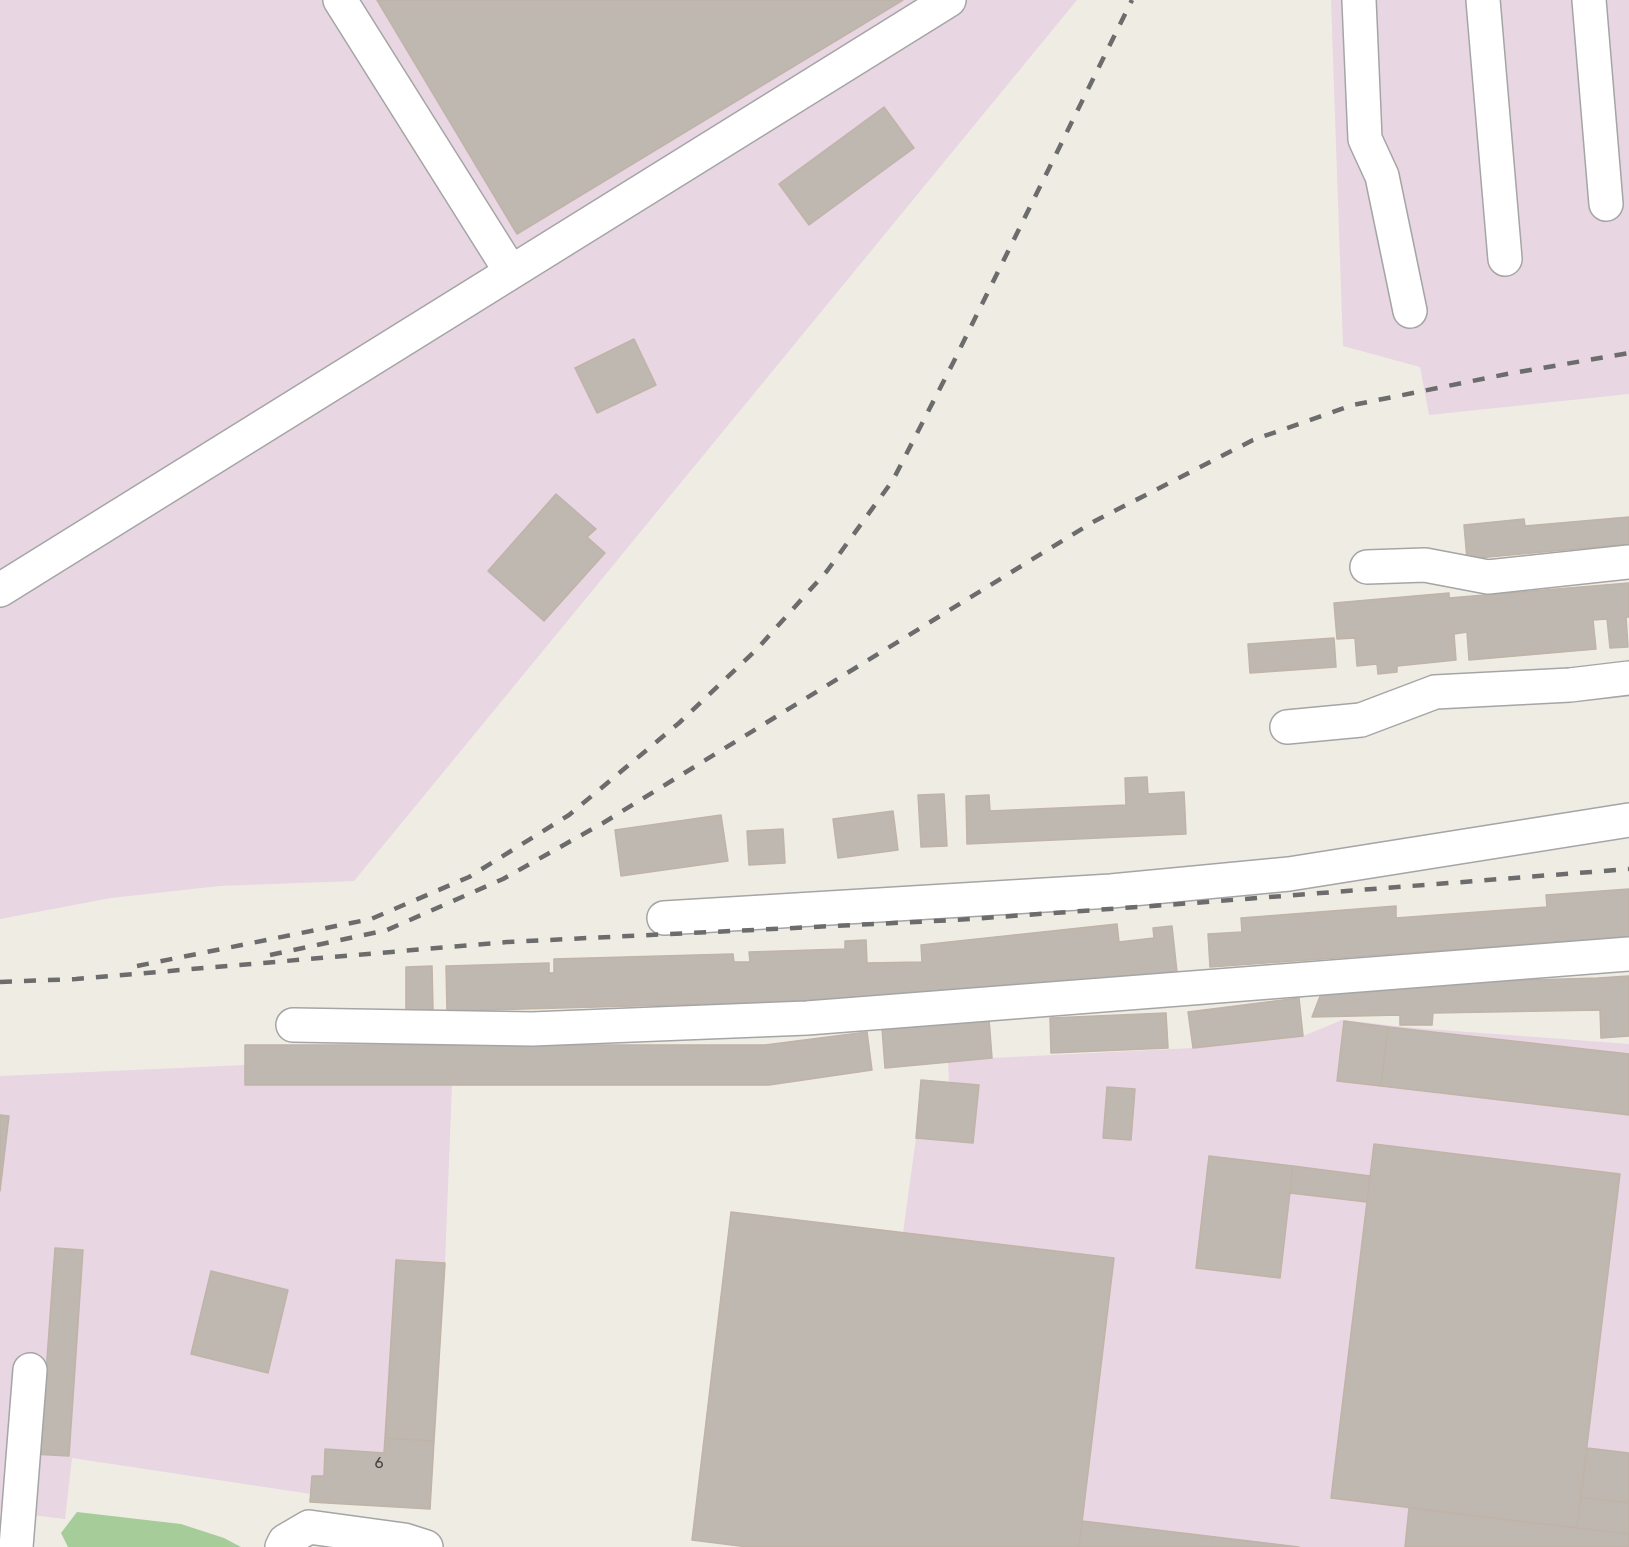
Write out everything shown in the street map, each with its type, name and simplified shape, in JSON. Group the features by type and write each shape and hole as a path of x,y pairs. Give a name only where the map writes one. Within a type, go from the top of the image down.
{"lane":[{"path":"340,0 511,272"},
{"path":"0,590 949,0"},
{"path":"1359,0 1365,139 1382,176 1410,311"},
{"path":"1483,0 1505,259"},
{"path":"1589,0 1606,204"},
{"path":"1366,567 1425,565 1488,577 1629,562"},
{"path":"1287,727 1361,720 1436,692 1570,685 1629,678"},
{"path":"663,918 1111,891 1289,874 1629,820"},
{"path":"293,1025 532,1029 807,1018 1629,954"},
{"path":"16,1547 30,1370"},
{"path":"282,1547 285,1541 309,1527 404,1540 426,1547"}],"shaded area":[{"path":"0,0 1077,0 354,881 219,886 111,898 0,919"},
{"path":"1331,0 1629,0 1629,394 1429,415 1420,367 1343,346"},
{"path":"1342,1020 1415,1028 1629,1044 1629,1547 748,1547 692,1540 731,1212 903,1233 916,1138 921,1080 949,1082 948,1062 1193,1048 1303,1036"},
{"path":"245,1065 245,1085 452,1085 445,1263 430,1509 310,1502 311,1494 72,1458 65,1519 0,1511 0,1076"}],"green space":[{"path":"77,1512 181,1524 224,1538 241,1547 68,1547 61,1533"}],"building":[{"path":"377,0 903,0 517,234"},
{"path":"884,107 914,148 809,225 779,184"},
{"path":"634,339 656,385 597,413 575,368"},
{"path":"556,494 596,529 587,537 605,553 544,621 488,571"},
{"path":"1629,517 1629,544 1467,559 1464,525 1524,519 1525,526"},
{"path":"1629,583 1629,617 1626,617 1628,647 1610,648 1607,619 1593,620 1596,649 1469,660 1467,632 1454,634 1456,660 1397,666 1397,672 1378,674 1377,664 1357,666 1355,638 1337,639 1334,603 1449,593 1449,598"},
{"path":"1334,638 1336,667 1250,673 1248,644"},
{"path":"1147,777 1148,794 1184,792 1186,834 967,844 966,796 989,795 990,811 1126,805 1125,778"},
{"path":"944,794 947,846 921,847 918,795"},
{"path":"893,811 898,850 838,858 833,819"},
{"path":"721,815 728,861 621,876 615,830"},
{"path":"783,829 785,863 749,865 747,831"},
{"path":"1629,889 1629,937 1210,967 1208,934 1242,932 1241,918 1396,906 1396,918 1547,907 1546,895"},
{"path":"1117,924 1119,942 1154,938 1153,928 1172,926 1177,972 932,998 447,1011 446,966 549,963 549,973 554,973 554,959 733,954 734,962 750,962 749,952 845,949 845,941 866,940 867,963 922,962 921,945"},
{"path":"432,966 433,1010 406,1010 406,967"},
{"path":"1629,976 1629,1036 1601,1038 1600,1010 1433,1013 1432,1025 1400,1025 1400,1015 1312,1017 1324,986"},
{"path":"1299,998 1303,1036 1193,1048 1188,1012"},
{"path":"1166,1013 1168,1048 1051,1053 1050,1018"},
{"path":"989,1019 992,1058 885,1068 882,1028"},
{"path":"1344,1021 1388,1027 1381,1086 1337,1081"},
{"path":"1388,1027 1629,1054 1629,1115 1381,1086"},
{"path":"867,1032 872,1070 769,1085 245,1085 245,1045 765,1045"},
{"path":"921,1080 979,1085 973,1143 916,1138"},
{"path":"1107,1087 1135,1089 1131,1140 1103,1138"},
{"path":"0,1115 9,1116 0,1191"},
{"path":"1374,1144 1620,1174 1577,1528 1331,1498"},
{"path":"1209,1156 1293,1166 1280,1278 1196,1268"},
{"path":"1293,1166 1370,1176 1367,1202 1290,1193"},
{"path":"731,1212 1114,1258 1079,1547 748,1547 692,1540"},
{"path":"55,1248 83,1250 69,1456 32,1454 46,1373"},
{"path":"396,1260 445,1263 434,1441 385,1438"},
{"path":"211,1271 288,1290 268,1373 191,1354"},
{"path":"385,1438 434,1441 430,1509 310,1502 312,1476 324,1476 325,1449 384,1453"},
{"path":"1587,1448 1629,1453 1629,1503 1581,1497"},
{"path":"1581,1497 1629,1503 1629,1534 1577,1528"},
{"path":"1409,1508 1629,1534 1629,1547 1405,1547"},
{"path":"1082,1521 1299,1547 1079,1547"}],"railway":[{"path":"137,966 371,919 469,877 569,815 679,723 757,649 827,571 893,480 1132,0"},
{"path":"270,955 387,930 503,879 603,823 1093,522 1253,440 1353,405 1507,374 1629,353"},
{"path":"0,982 76,979 507,942 956,920 1629,869"}]}
